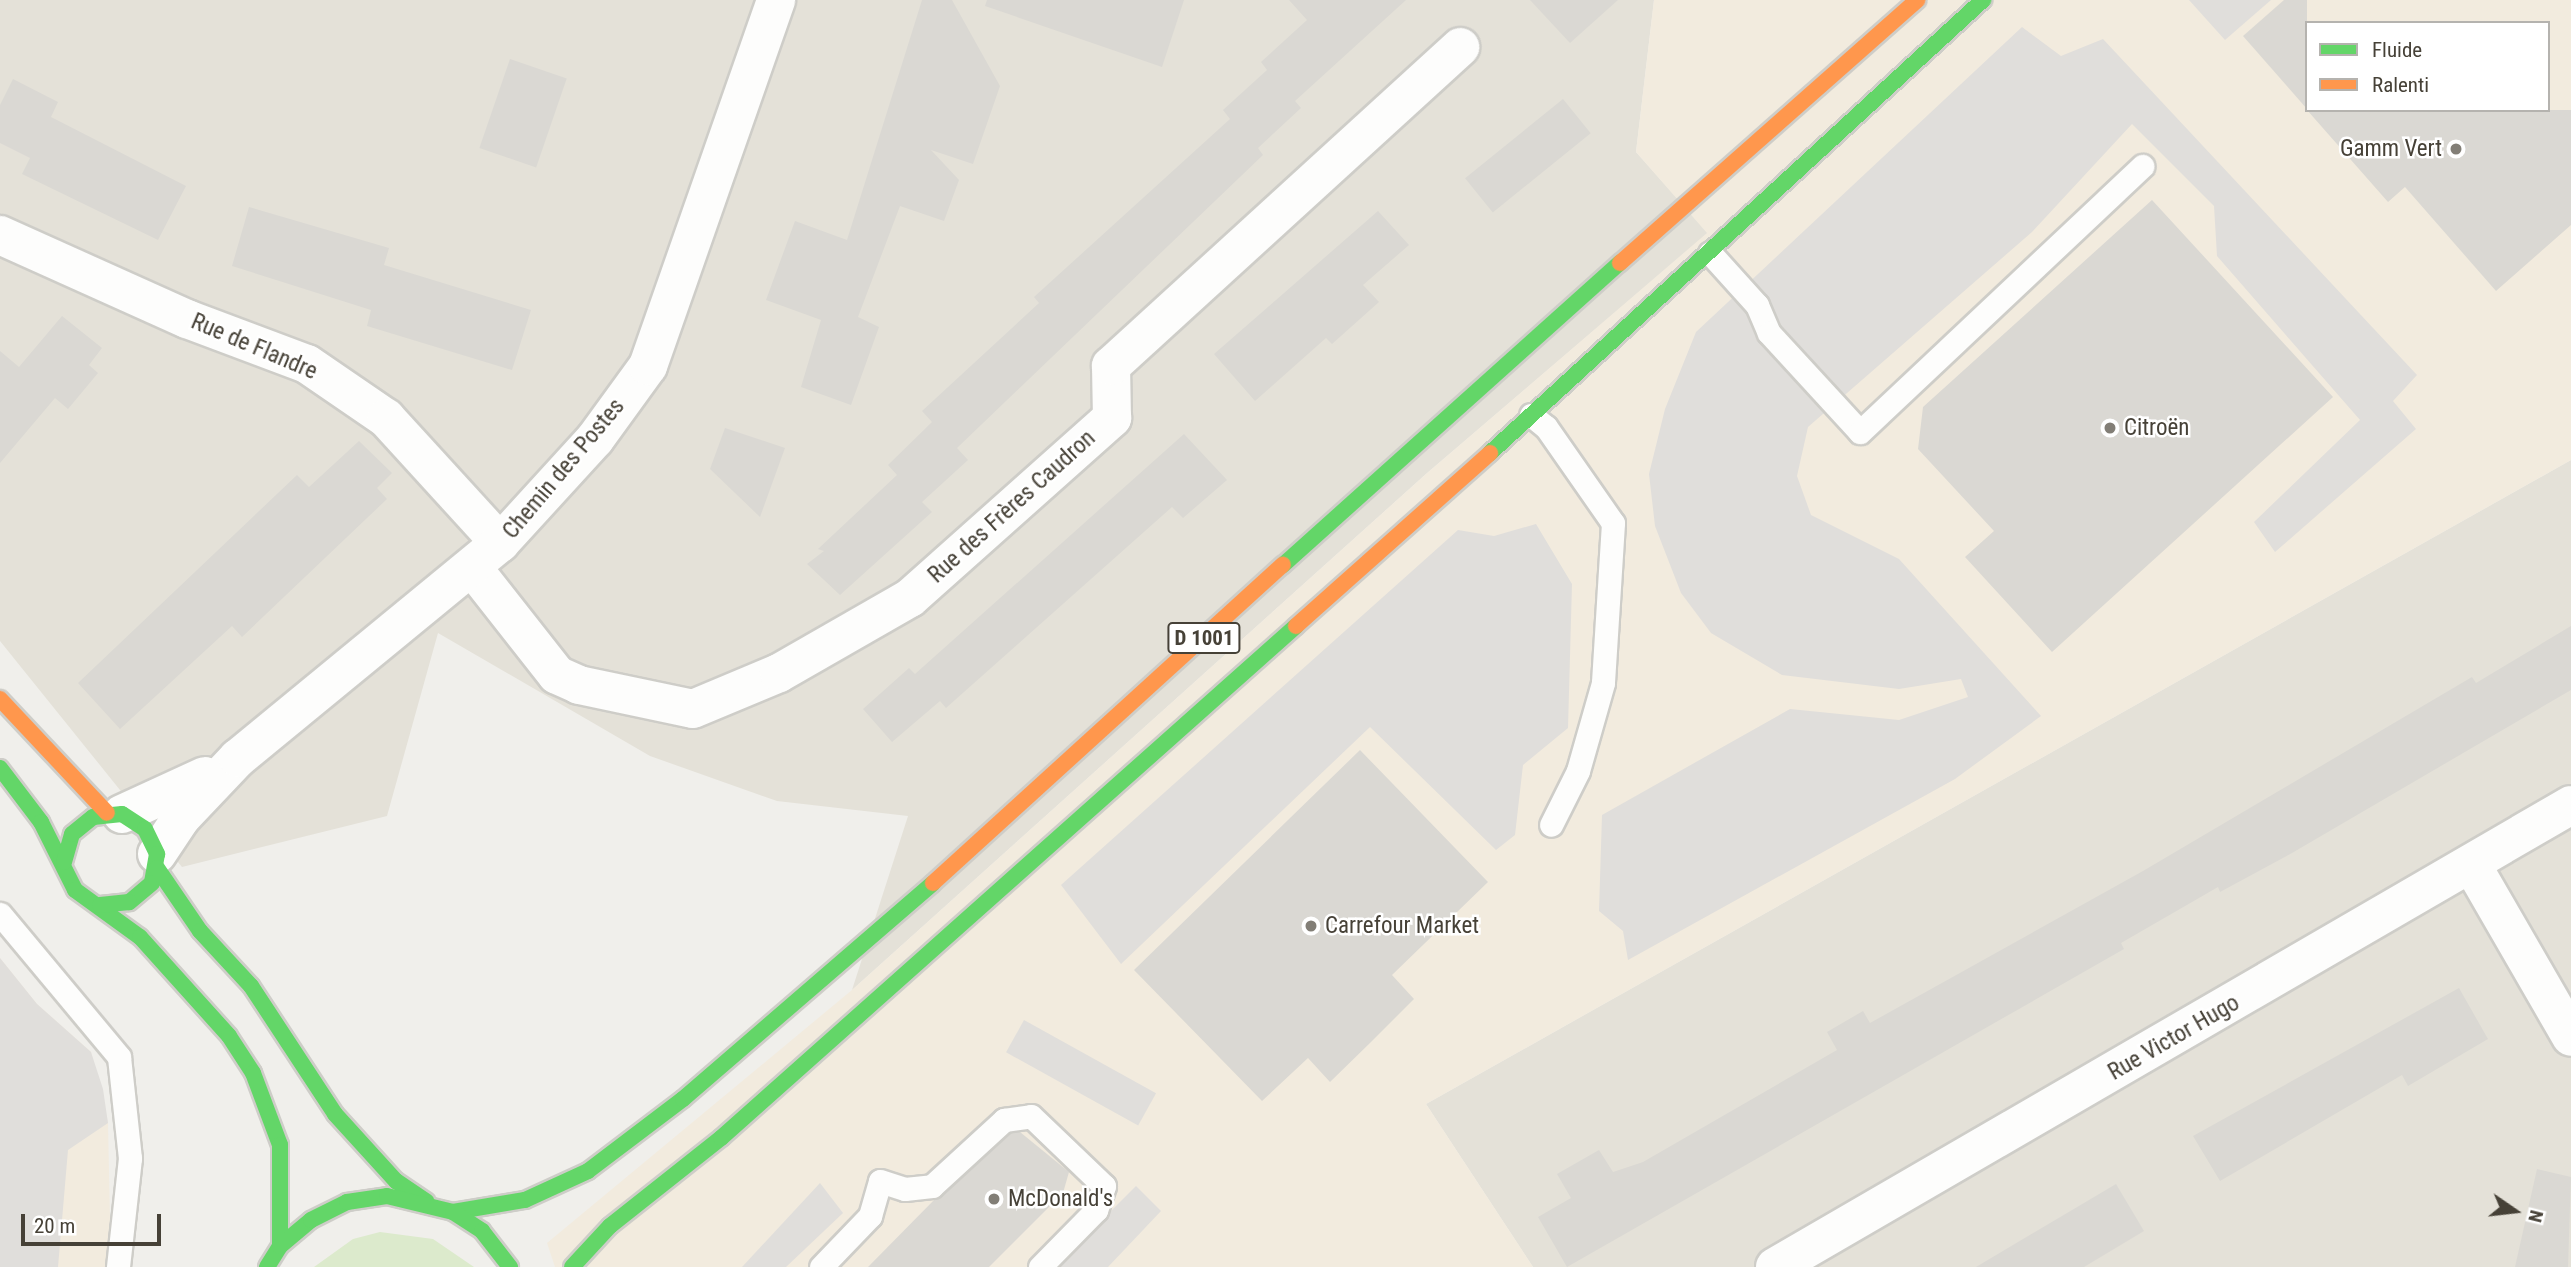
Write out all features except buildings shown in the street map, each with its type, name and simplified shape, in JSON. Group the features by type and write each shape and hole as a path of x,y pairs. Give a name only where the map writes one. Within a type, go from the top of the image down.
{"main road":[{"name":"D 1001","path":"453,1212 525,1199 587,1171 683,1099 1004,821 1402,456 1917,0"},
{"name":"D 1001","path":"572,1267 610,1226 838,1034 1531,415 1983,0"},
{"path":"0,699 30,737 114,814 145,828 157,861 200,931 251,986 335,1114 396,1181 427,1202"},
{"path":"0,768 64,862 75,890 100,905 186,985 253,1073 280,1145 280,1246"},
{"path":"64,862 72,834 93,817 114,814"},
{"path":"100,905 115,906 142,894 157,861"},
{"path":"267,1267 280,1246 311,1220 347,1202 387,1196 427,1202 453,1212 482,1231 510,1267"}],"street":[{"name":"Chemin des Postes","path":"157,861 181,818 238,758 486,555 595,439 648,366 776,0"},
{"name":"Rue des Frères Caudron","path":"486,555 557,675 579,685 693,709 779,673 911,598 1112,418 1111,366 1460,47"},
{"name":"Rue de Flandre","path":"0,235 187,319 307,364 386,418 486,555"},
{"name":"Chemin des Postes","path":"114,814 166,798 238,758"},
{"name":"Rue Victor Hugo","path":"1775,1267 2473,867 2571,805"},
{"path":"2473,867 2571,1037"}],"lane":[{"path":"1710,253 1757,305 1769,333 1860,432 2142,166"},
{"path":"1531,415 1546,427 1613,523 1603,683 1578,771 1551,825"},
{"path":"0,914 120,1057 130,1158 118,1267"},
{"path":"821,1267 870,1216 880,1181 905,1189 932,1186 1004,1120 1031,1116 1104,1186 1096,1210 1040,1267"}],"shaded area":[{"path":"0,0 1654,0 1636,152 1708,233 1426,474 852,990 908,816 777,801 650,756 438,633 387,816 182,867 0,641"},
{"path":"1654,0 2571,0 2571,460 1426,1104 1533,1267 555,1267 547,1243 852,990 1426,474 1707,233 1636,152"},
{"path":"2189,0 2271,0 2225,40"},
{"path":"2022,27 2061,56 2103,39 2417,375 2393,401 2416,429 2275,552 2254,522 2360,420 2217,256 2214,206 2132,124 2032,232 1808,427 1797,476 1811,515 1899,559 2041,716 1955,779 1628,960 1623,931 1599,911 1602,815 1790,709 1899,720 1968,697 1961,679 1899,689 1782,675 1711,633 1681,593 1655,526 1649,474 1665,409 1696,332"},
{"path":"2571,460 2571,1267 1533,1267 1426,1104"},
{"path":"1536,524 1572,584 1568,728 1523,765 1515,835 1496,850 1370,727 1121,964 1061,885 1458,530 1494,536"},
{"path":"0,958 37,1004 91,1052 108,1123 111,1267 0,1267"},
{"path":"0,958 37,1004 91,1052 103,1089 108,1123 68,1150 58,1267 0,1267"},
{"path":"1024,1020 1156,1093 1138,1126 1006,1052"},
{"path":"820,1183 843,1213 786,1267 742,1267"},
{"path":"1136,1186 1161,1211 1108,1267 1055,1267"}],"green space":[{"path":"380,1232 433,1239 474,1267 314,1267 353,1239"}],"traffic: fast":[{"path":"1490,453 1983,0"},
{"path":"1283,565 1620,263"},
{"path":"572,1267 610,1226 721,1138 1296,626"},
{"path":"0,768 41,822 75,890 140,937 229,1036 253,1073 280,1145 280,1246"},
{"path":"64,862 72,834 93,817 122,814 145,829 157,854 152,883 129,902 100,905"},
{"path":"157,868 200,931 251,986 335,1114 396,1181 427,1202"},
{"path":"453,1212 525,1200 588,1171 683,1099 933,883"},
{"path":"267,1267 280,1246 311,1220 347,1202 387,1196 453,1212 482,1231 510,1267"}],"traffic: slow":[{"path":"1620,263 1917,0"},
{"path":"1296,626 1490,453"},
{"path":"933,883 1283,565"},
{"path":"0,699 107,813"}],"place":[{"name":"Gamm Vert","path":"2456,149"},
{"name":"Citroën","path":"2110,428"},
{"name":"Carrefour Market","path":"1311,926"},
{"name":"McDonald's","path":"994,1199"}]}
